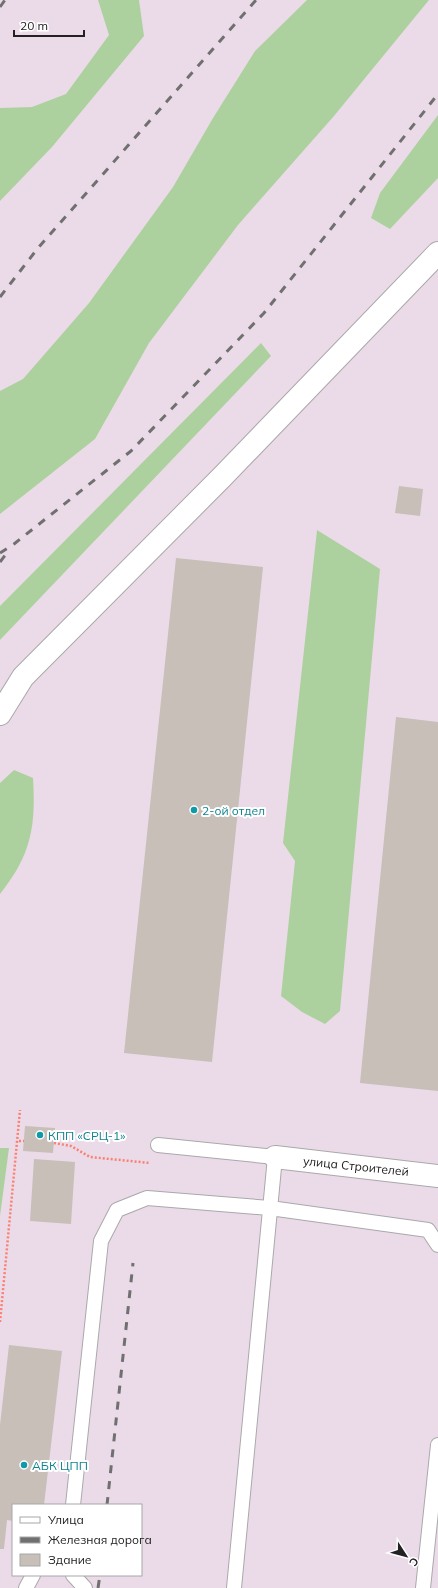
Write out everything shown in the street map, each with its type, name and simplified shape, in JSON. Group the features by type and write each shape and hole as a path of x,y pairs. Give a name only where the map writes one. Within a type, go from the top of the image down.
{"street":[{"path":"0,714 23,677 229,471 438,253"},
{"name":"улица Строителей","path":"275,1157 438,1176"}],"lane":[{"path":"158,1145 275,1157 234,1588"},
{"path":"73,1504 101,1241 117,1210 147,1198 270,1208 428,1230 438,1245"},
{"path":"423,1588 438,1445"},
{"path":"26,1588 32,1576"},
{"path":"74,1576 85,1588"}],"path":[{"path":"0,1322 19,1141 20,1110"},
{"path":"19,1141 24,1141"}],"shaded area":[{"path":"0,0 438,0 438,1588 0,1588"}],"green space":[{"path":"98,0 139,0 144,36 52,147 0,201 0,108 32,107 66,94 109,35"},
{"path":"307,0 429,0 334,116 238,225 149,343 95,439 0,514 0,391 23,379 89,303 173,187 213,118 255,51"},
{"path":"438,115 438,178 390,229 371,218 380,193"},
{"path":"261,343 271,356 0,640 0,606"},
{"path":"317,530 380,569 340,1011 325,1024 302,1012 281,996 295,861 283,843"},
{"path":"14,770 33,778 34,795 32,826 25,853 19,866 0,894 0,783"},
{"path":"0,1148 9,1148 0,1216"}],"building":[{"path":"399,486 423,489 420,516 395,513"},
{"name":"2-ой отдел","path":"176,558 263,567 212,1062 124,1053"},
{"path":"396,717 438,722 438,1091 360,1083"},
{"name":"КПП «СРЦ-1»","path":"25,1126 55,1128 53,1153 23,1151"},
{"path":"34,1159 75,1162 71,1224 30,1221"},
{"name":"АБК ЦПП","path":"9,1345 62,1351 44,1504 12,1504 12,1521 7,1520 4,1549 0,1549 0,1425"}],"railway":[{"path":"0,7 5,0"},
{"path":"0,297 38,248 256,0"},
{"path":"0,553 14,544 131,451 264,313 438,94"},
{"path":"0,562 9,550"},
{"path":"107,1504 133,1263"},
{"path":"98,1588 100,1576"}],"place":[{"name":"2-ой отдел","path":"194,810"},
{"name":"КПП «СРЦ-1»","path":"40,1135"},
{"name":"АБК ЦПП","path":"24,1465"}]}
